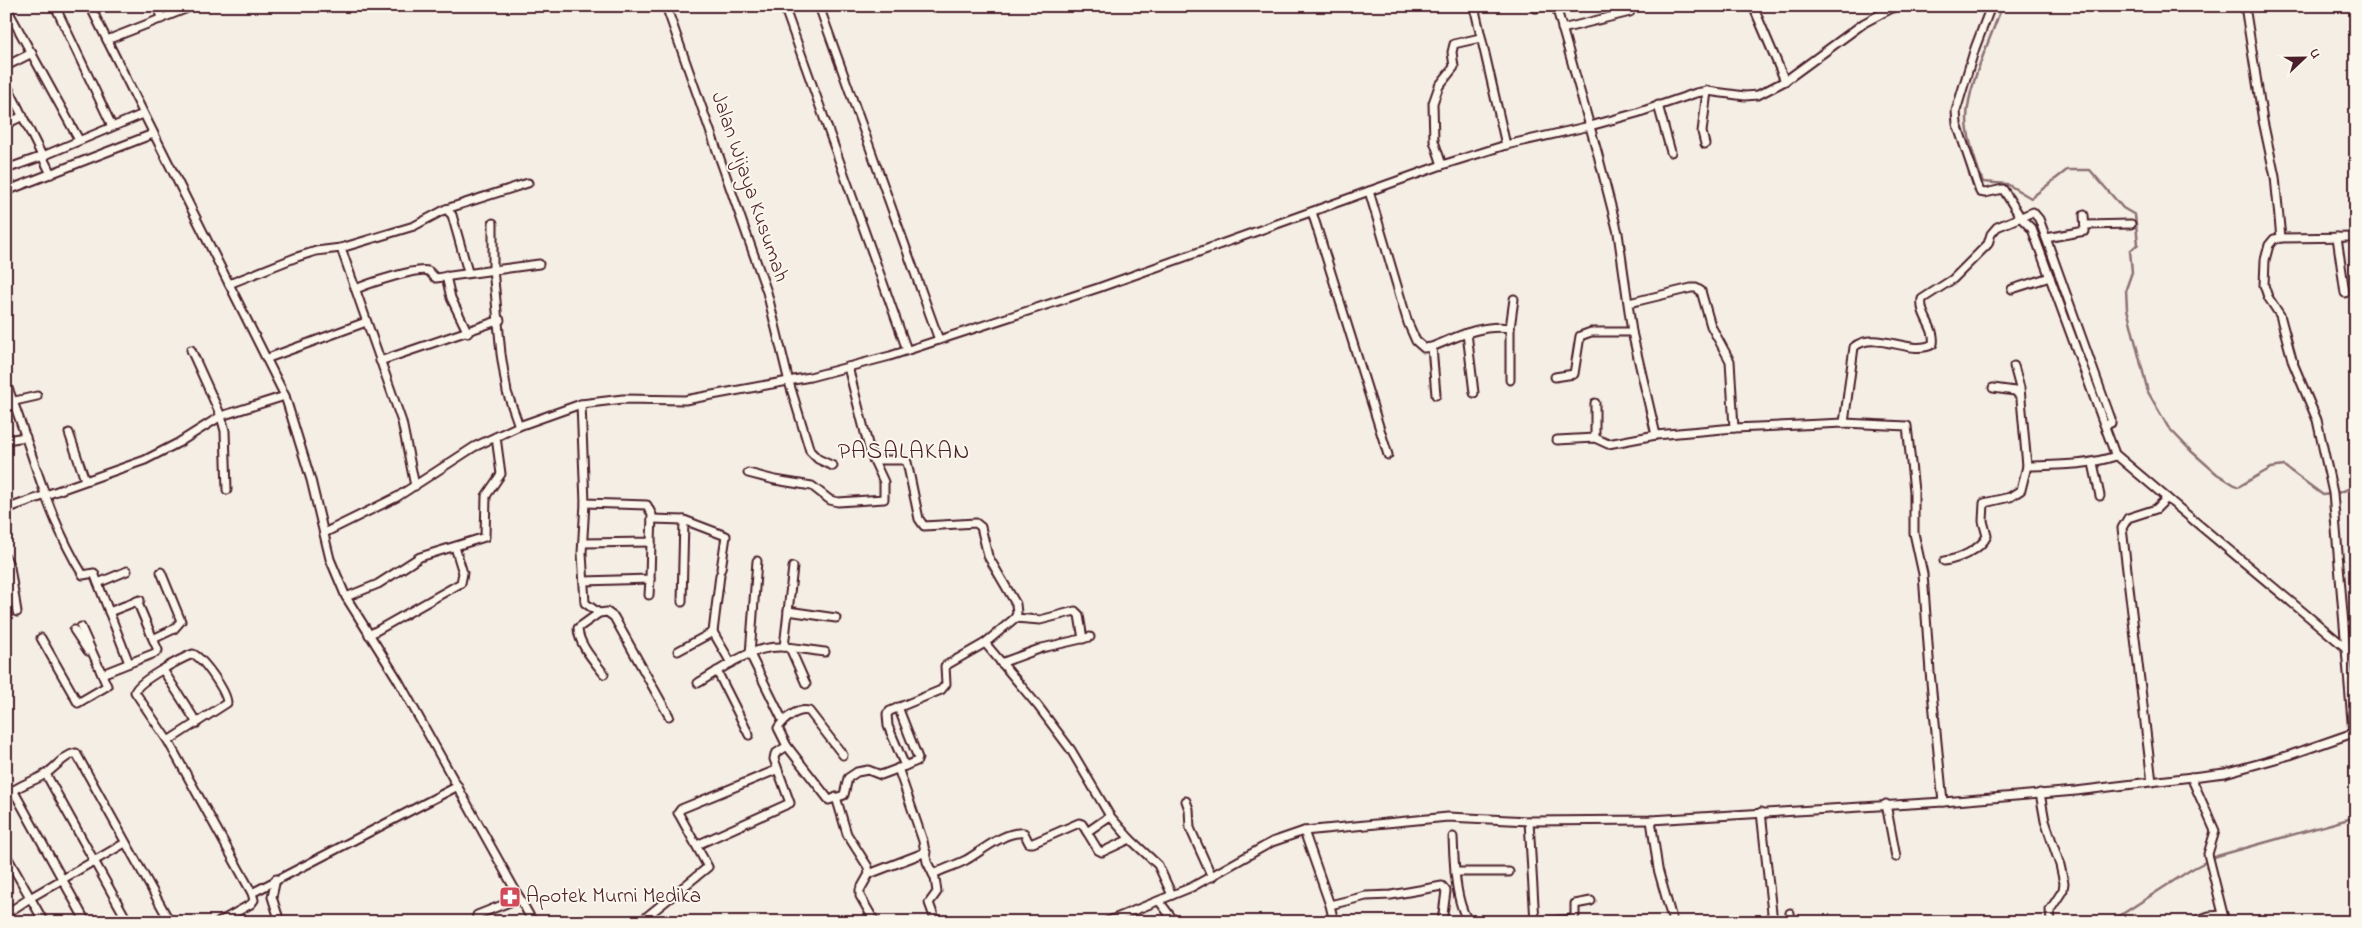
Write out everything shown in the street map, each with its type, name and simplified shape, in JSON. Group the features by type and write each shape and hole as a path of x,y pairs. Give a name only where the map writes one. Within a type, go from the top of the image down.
{"street":[{"path":"55,6 112,126"},
{"path":"90,6 153,134 268,358 285,396 305,461 330,559 346,597 398,680 533,922"},
{"path":"158,6 161,19"},
{"path":"108,40 193,6"},
{"name":"Jalan Wijaya Kusumah","path":"666,6 767,292 788,382 811,454 833,466"},
{"path":"784,6 907,350"},
{"path":"819,6 939,340"},
{"path":"1474,6 1506,145"},
{"path":"1532,6 1536,8 1542,6"},
{"path":"1556,6 1618,233 1632,332 1656,435"},
{"path":"1753,6 1785,81"},
{"path":"324,534 415,486 460,454 519,426 580,404 623,399 684,400 788,382 848,367 939,340 1098,288 1369,191 1506,145 1590,126 1678,98 1707,91 1745,96 1758,95 1785,81 1864,23 1896,6"},
{"path":"1991,6 1975,48 1959,100 1956,111 1957,124 1980,192 1982,194 2003,189 2013,202 2019,215 2036,236 2052,271 2116,456 2346,647"},
{"path":"2245,6 2263,121 2275,177 2281,238"},
{"path":"6,7 79,140"},
{"path":"1562,29 1630,12"},
{"path":"1442,166 1433,138 1434,97 1439,86 1454,67 1452,52 1454,44 1480,38"},
{"path":"6,66 32,53"},
{"path":"6,84 51,174"},
{"path":"1705,144 1702,132 1707,91"},
{"path":"1658,105 1671,152"},
{"path":"6,169 43,156 143,114"},
{"path":"6,124 23,116"},
{"path":"6,191 153,134"},
{"path":"229,284 297,257 316,251 342,248 414,226 433,218 446,208 528,184"},
{"path":"1369,191 1408,324 1420,345 1424,348 1432,347 1488,327 1510,328"},
{"path":"446,208 452,215 468,272"},
{"path":"1312,212 1388,455"},
{"path":"1844,423 1854,347 1858,343 1870,341 1923,347 1933,344 1933,329 1921,305 1922,300 1953,279 1988,244 1991,234 1997,227 2019,215 2033,212 2039,219 2046,238 2052,271"},
{"path":"2046,238 2085,231 2084,215"},
{"path":"493,223 494,269 500,320 501,354 507,392 519,426"},
{"path":"2085,225 2131,224"},
{"path":"2337,237 2345,293"},
{"path":"1106,922 1212,877 1272,842 1304,831 1448,817 1529,821 1651,820 1886,804 1943,802 2040,793 2224,774 2290,755 2354,732 2333,496 2317,420 2293,363 2280,314 2268,297 2264,286 2264,260 2269,245 2274,239 2356,237"},
{"path":"342,248 402,422 415,486"},
{"path":"356,289 385,278 424,270 430,272 434,278 539,264"},
{"path":"2012,289 2052,271"},
{"path":"446,276 451,298 468,332"},
{"path":"1629,303 1691,288 1701,291 1711,326 1730,361 1734,428"},
{"path":"1510,380 1510,328 1514,299"},
{"path":"380,361 500,320"},
{"path":"268,358 366,322"},
{"path":"1555,377 1574,374 1580,336 1591,332 1632,332"},
{"path":"1467,333 1474,393"},
{"path":"1432,347 1436,395"},
{"path":"191,350 221,416 227,445 227,490"},
{"path":"1944,561 1960,556 1983,542 1987,536 1983,518 1984,503 2010,497 2023,487 2027,466 2020,396 2014,366"},
{"path":"748,473 774,480 812,486 830,500 838,502 883,500 885,497 884,482 873,460 848,367"},
{"path":"6,383 10,403 26,437 44,494 83,575 94,573 129,663"},
{"path":"1992,388 2010,389 2020,396"},
{"path":"10,403 37,396"},
{"path":"6,509 44,494 145,460 178,443 221,416 285,396"},
{"path":"1595,403 1596,438"},
{"path":"580,404 585,503 583,543 585,602 599,613"},
{"path":"1557,440 1596,438 1608,444 1656,435 1734,428 1844,423 1906,426 1909,430 1914,533 1923,574 1930,672 1943,802"},
{"path":"69,433 85,480"},
{"path":"6,440 26,437"},
{"path":"346,597 378,584 420,557 481,539 486,535 486,496 501,474 496,437"},
{"path":"2027,466 2061,466 2093,462 2116,456"},
{"path":"873,460 903,460 907,462 918,519 924,526 976,523 982,527 988,556 1016,604 1017,613 1015,618 985,643 945,666 946,684 941,690 898,707 887,714 886,720 902,767 926,852 927,862 933,874 937,892 929,903 936,922"},
{"path":"2093,462 2100,496"},
{"path":"2152,782 2122,528 2128,518 2156,509 2167,498"},
{"path":"585,503 643,503 650,507 652,520 649,595"},
{"path":"652,520 684,520 726,536 713,632 731,663"},
{"path":"682,602 684,520"},
{"path":"583,543 651,542"},
{"path":"369,635 461,583 464,579 463,573 455,547"},
{"path":"6,558 10,567 18,612"},
{"path":"757,561 750,654 783,721"},
{"path":"793,567 788,611 787,648 806,684"},
{"path":"98,583 127,571"},
{"path":"153,639 174,629 181,621 161,572"},
{"path":"584,581 650,579"},
{"path":"102,674 158,650 139,601 109,612"},
{"path":"788,611 836,618"},
{"path":"1001,663 1042,648 1087,638 1080,615 1075,611 1040,620 1015,618"},
{"path":"604,674 582,641 578,628 599,613 608,612 614,617 669,716"},
{"path":"41,638 78,703 107,686 78,628"},
{"path":"678,651 713,632"},
{"path":"985,643 1038,706 1071,750 1110,816 1130,840 1158,865 1172,895"},
{"path":"698,682 731,663 764,648 787,648 825,652"},
{"path":"168,741 226,703 224,694 197,656 190,655 163,670 136,688 135,692 168,741 252,893 254,900 251,904 220,922"},
{"path":"163,670 197,722"},
{"path":"717,671 749,735"},
{"path":"843,755 809,711 799,711 783,721 778,728 778,732 787,746 825,798 829,800 844,795 848,778 857,772 868,770 881,775 917,762 918,758 898,707"},
{"path":"697,845 790,803 776,770 774,754 787,746"},
{"path":"6,796 18,785 46,774 70,754 78,755 170,922"},
{"path":"640,922 708,867 678,813 681,809 776,770"},
{"path":"46,774 128,922"},
{"path":"2191,777 2215,831 2210,844 2208,859 2224,918 2209,916 2193,922"},
{"path":"252,893 458,786"},
{"path":"13,790 86,922"},
{"path":"2040,793 2045,821 2060,865 2064,886 2050,910 2052,922"},
{"path":"836,798 846,834 866,864 868,874 860,890 860,896 875,922"},
{"path":"1186,801 1189,809 1190,828 1212,877"},
{"path":"1886,804 1896,857"},
{"path":"1761,812 1773,922"},
{"path":"1088,832 1110,816"},
{"path":"1651,820 1658,869 1673,922"},
{"path":"1529,821 1534,922"},
{"path":"933,874 965,860 1014,834 1024,834 1030,843 1078,823 1082,824 1098,850 1102,852 1130,840"},
{"path":"1304,831 1330,905 1334,922"},
{"path":"1453,837 1462,910 1469,922"},
{"path":"6,914 125,842"},
{"path":"868,874 926,852"},
{"path":"6,855 44,922"},
{"path":"1456,872 1509,872"},
{"path":"276,879 272,897 280,922"},
{"path":"1330,905 1366,896 1391,895 1442,886 1446,890 1442,922"},
{"path":"476,922 477,915 520,898"},
{"path":"1159,901 1175,922"},
{"path":"1539,922 1574,918 1575,904 1591,901"},
{"path":"1790,913 1791,922"},
{"path":"6,919 10,922"}],"waterway":[{"path":"2002,6 1980,62 1968,106 1969,134 1983,182 2007,184 2031,198 2067,170 2090,170 2123,208 2135,215 2138,244 2130,251 2132,272 2126,289 2127,309 2148,392 2168,427 2217,474 2238,487 2271,468 2284,466 2323,495 2338,493 2356,486"},
{"path":"2110,922 2192,869 2217,856 2356,817"}],"place":[{"name":"Apotek Murni Medika","path":"510,897"}],"district":[{"name":"PASALAKAN","path":"904,452"}]}
